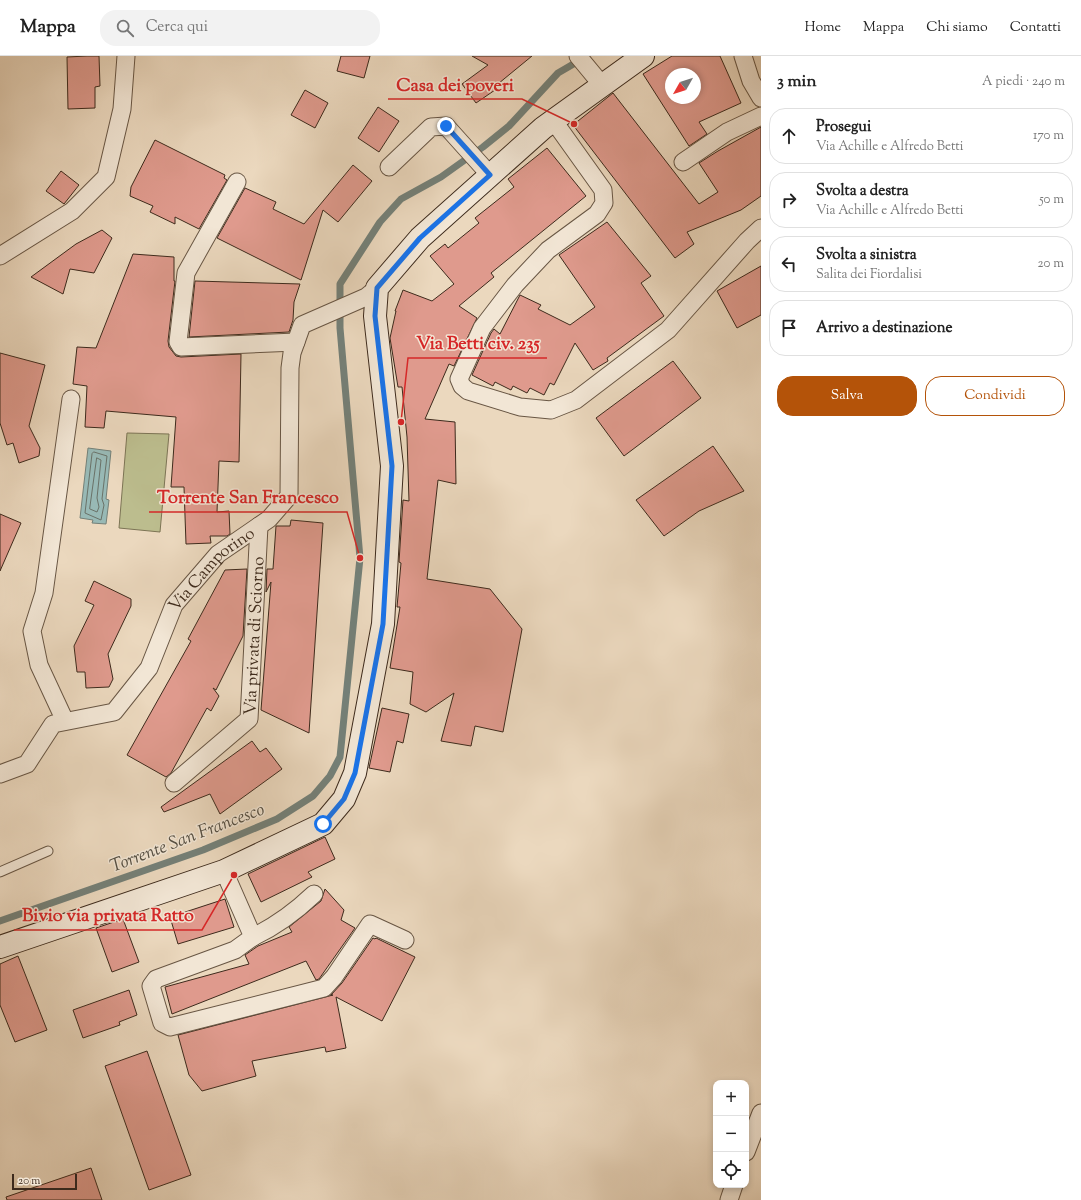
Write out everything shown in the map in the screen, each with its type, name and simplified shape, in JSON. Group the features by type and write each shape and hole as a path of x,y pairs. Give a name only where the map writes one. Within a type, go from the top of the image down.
{"street":[{"path":"0,256 72,211 106,177 122,109 126,56"},
{"path":"578,56 598,81"},
{"path":"0,947 224,871 323,824 344,799 355,773 383,624 392,466 371,293 420,238 486,171 554,120 598,81 643,56"},
{"path":"743,56 751,81 761,98"},
{"path":"683,162 727,132 761,116"},
{"path":"554,120 603,190 604,202 597,214 548,250 515,285 482,328 459,379 462,386 468,390 520,407 551,410 576,400 668,330 747,241 761,228"},
{"path":"389,167 431,127 446,126 486,171"},
{"path":"237,182 186,273 178,342 181,347 296,342"},
{"name":"Via Camporino","path":"0,774 27,764 53,724 114,712 150,668 174,605 218,554 268,519 289,496 290,368 292,353 302,325 371,293"},
{"path":"65,722 39,665 32,631 44,593 71,399"},
{"name":"Via privata di Sciorno","path":"174,783 249,719 259,526"},
{"path":"224,871 253,937"},
{"path":"314,894 292,914 270,929 253,937 235,950 156,979 151,986 162,1023 170,1027 324,988 334,977 370,924 405,940"},
{"path":"749,1143 761,1113"},
{"path":"729,1200 733,1188"}],"lane":[{"path":"0,872 48,851"}],"green space":[{"path":"127,433 169,434 160,532 119,528"}],"water":[{"path":"88,448 111,451 106,499 109,500 106,524 92,523 93,520 80,518"}],"building":[{"path":"99,56 100,86 95,87 95,108 68,109 67,57"},
{"path":"341,56 370,56 364,78 337,71"},
{"path":"472,56 532,56 493,88 495,90 476,103 462,84 488,65"},
{"path":"672,56 720,56 741,103 699,122 707,134 689,146 643,74"},
{"path":"305,90 328,103 315,128 291,115"},
{"path":"613,93 699,204 718,192 699,163 761,127 761,196 741,210 687,232 694,244 675,258 573,125"},
{"path":"378,107 399,121 379,152 358,138"},
{"path":"155,140 225,175 224,178 227,180 199,229 175,217 175,224 150,212 153,206 130,196 131,187"},
{"path":"547,148 586,196 491,273 494,277 459,306 477,318 454,366 449,364 425,419 455,422 456,484 438,480 427,579 490,589 522,629 503,732 475,726 471,746 441,741 454,693 426,712 410,704 413,672 390,668 400,607 397,607 401,563 399,562 403,500 409,501 407,437 402,387 398,387 390,338 395,311 403,290 432,301 454,284 430,256 445,244 448,248 479,223 475,218 514,187 508,179"},
{"path":"353,165 372,181 338,222 323,210 301,280 217,238 245,188 276,202 273,209 304,224"},
{"path":"61,171 79,185 64,204 46,191"},
{"path":"607,222 651,276 641,283 664,316 607,358 608,361 593,370 575,343 554,385 550,383 544,395 530,388 527,393 513,386 511,390 495,382 493,386 472,375 491,333 494,329 500,334 520,295 541,305 538,309 570,325 595,307 559,255"},
{"path":"102,230 112,238 94,273 70,269 63,294 31,277 76,244"},
{"path":"133,254 174,257 175,281 168,341 169,347 176,356 241,354 239,462 219,461 217,512 229,511 230,534 227,536 210,536 211,543 186,544 184,487 171,487 176,417 106,411 104,428 85,427 87,386 73,384 77,347 96,348"},
{"path":"761,266 761,315 737,328 717,291"},
{"path":"195,281 300,284 294,302 293,320 289,332 189,337"},
{"path":"0,353 45,365 29,426 40,448 39,456 19,463 13,443 7,445 0,423"},
{"path":"673,361 701,398 624,456 596,418"},
{"path":"713,446 744,491 699,511 664,536 636,500"},
{"path":"0,514 21,523 0,571"},
{"path":"291,520 323,523 309,733 261,710 271,582 266,592 267,569 273,569 276,526 290,526"},
{"path":"247,569 243,636 216,690 213,688 219,696 211,711 207,708 171,773 166,777 127,755 191,641 188,639 225,570"},
{"path":"94,581 131,599 131,606 108,654 113,679 109,687 86,688 85,672 77,672 74,646 94,605 85,601"},
{"path":"382,708 409,714 403,743 397,741 390,772 369,768"},
{"path":"252,741 260,752 266,748 282,769 220,814 210,794 164,812 161,807"},
{"path":"325,837 335,859 308,872 312,877 261,902 248,874"},
{"path":"325,889 344,910 341,920 355,928 319,979 316,980 306,961 172,1014 165,987 249,964 245,955 258,946 292,932 289,927 321,901"},
{"path":"225,899 234,927 178,944 170,917"},
{"path":"123,919 139,962 112,972 96,928"},
{"path":"373,938 376,938 415,957 382,1021 336,997 346,1048 326,1052 325,1047 252,1061 256,1076 202,1091 189,1075 178,1035 333,995 331,995 342,983"},
{"path":"18,956 47,1030 15,1042 0,1005 0,964"},
{"path":"129,990 137,1015 119,1022 120,1025 83,1038 73,1010"},
{"path":"147,1051 191,1175 149,1190 105,1066"},
{"path":"91,1168 102,1200 7,1200 6,1197"}],"waterway":[{"name":"Torrente San Francesco","path":"0,921 203,850 277,819 313,796 330,776 340,757 360,558 340,328 340,284 380,222 401,199 441,177 483,147 509,126 558,73 582,59"}],"place":[{"name":"Casa dei poveri","path":"574,124"},
{"name":"Via Betti civ. 235","path":"401,422"},
{"name":"Torrente San Francesco","path":"360,558"},
{"name":"Bivio via privata Ratto","path":"234,875"}],"route":[{"path":"323,824 344,799 355,773 383,624 392,466 375,316 377,288 420,238 490,175 446,126"}]}
